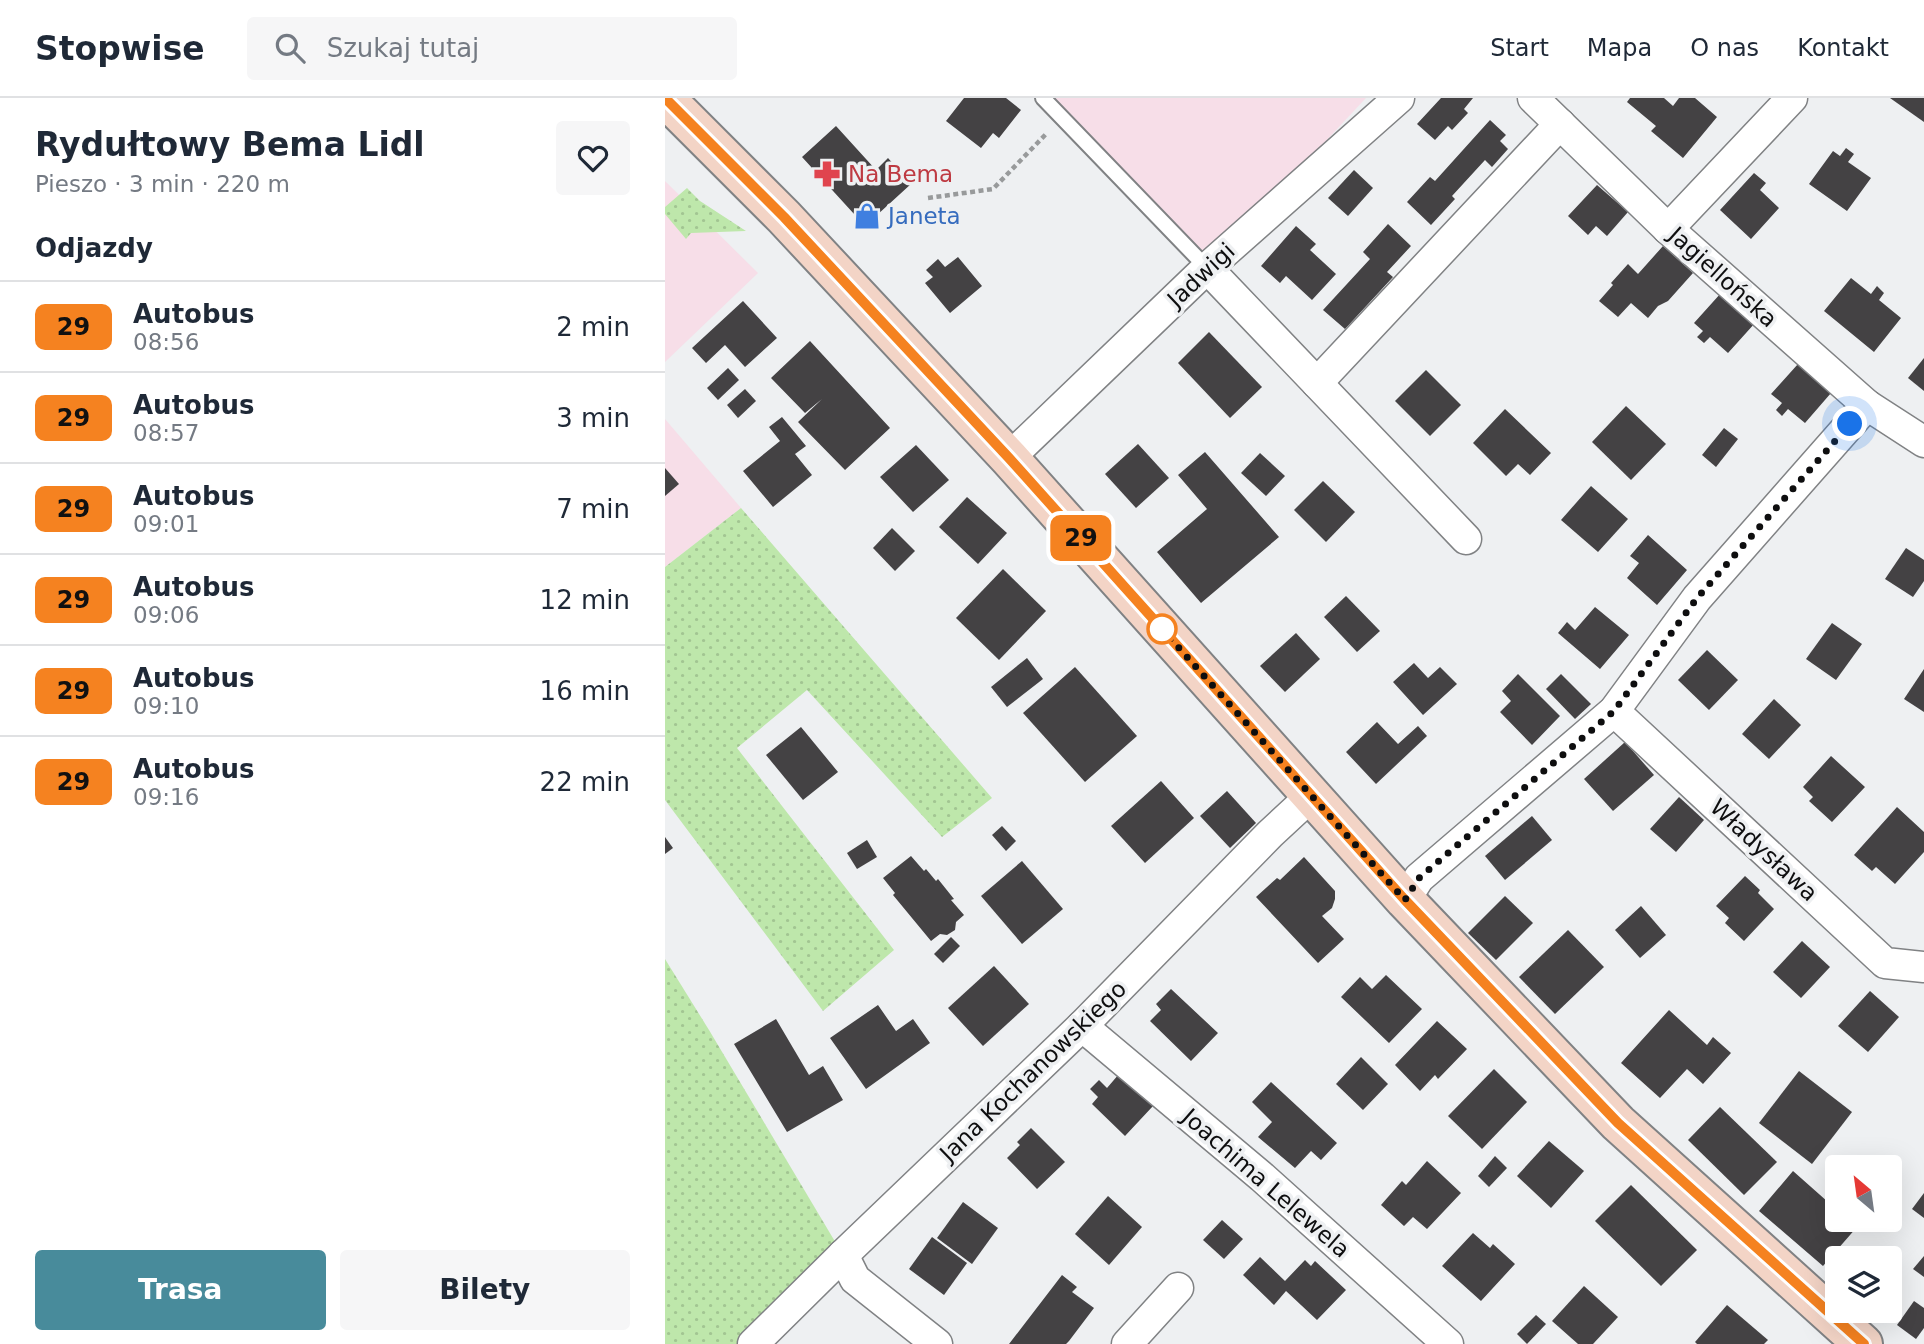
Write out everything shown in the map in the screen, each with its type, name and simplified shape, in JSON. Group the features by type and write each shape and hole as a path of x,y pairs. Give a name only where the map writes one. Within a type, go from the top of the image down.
{"street":[{"path":"666,98 784,217 1009,458 1405,900 1618,1123 1863,1344"},
{"name":"Jadwigi","path":"1009,458 1207,268 1399,98"},
{"name":"Jagiellońska","path":"1533,98 1668,229 1867,405 1924,442"},
{"path":"1668,229 1792,98"},
{"path":"1317,383 1560,124"},
{"path":"1207,268 1466,539"},
{"path":"1405,900 1419,878 1614,711 1697,598 1867,405"},
{"name":"Władysława","path":"1614,711 1885,963 1924,967"},
{"name":"Jana Kochanowskiego","path":"753,1344 1082,1026 1270,834 1311,796"},
{"name":"Joachima Lelewela","path":"1082,1026 1262,1177 1448,1344"},
{"path":"843,1255 855,1279 937,1344"},
{"path":"1127,1344 1178,1287"}],"lane":[{"path":"1043,98 1207,268"}],"path":[{"path":"928,198 993,189 1062,118"}],"shaded area":[{"path":"1047,98 1366,98 1207,268"},
{"path":"665,181 758,273 665,362"},
{"path":"665,419 741,508 665,567"}],"green space":[{"path":"687,188 700,201 746,231 691,233 686,239 665,214 665,207"},
{"path":"741,508 992,798 942,837 807,690 737,748 894,950 823,1011 665,800 665,567"},
{"path":"665,959 843,1255 753,1344 665,1344"}],"building":[{"path":"964,98 1006,98 1021,110 999,138 993,133 981,148 946,121"},
{"path":"1441,98 1473,98 1464,109 1468,113 1452,130 1448,126 1435,140 1417,124"},
{"path":"1630,98 1664,98 1673,106 1679,98 1695,98 1717,117 1683,158 1651,131 1656,126 1627,102"},
{"path":"1890,98 1924,98 1924,122"},
{"path":"1490,120 1506,135 1500,141 1508,149 1492,167 1485,160 1452,196 1455,199 1431,225 1407,202 1430,177 1435,181"},
{"path":"836,126 876,170 888,158 911,184 865,226 802,157"},
{"path":"1846,148 1854,154 1848,162 1871,178 1847,211 1809,184 1833,151 1840,156"},
{"path":"1354,170 1373,188 1348,216 1328,198"},
{"path":"1754,173 1766,183 1760,190 1779,208 1751,239 1720,210"},
{"path":"1597,185 1628,212 1607,236 1596,226 1588,235 1568,216"},
{"path":"1388,224 1411,246 1387,272 1393,277 1345,329 1323,310 1370,259 1363,252"},
{"path":"1296,226 1316,244 1310,250 1336,274 1312,300 1286,276 1280,283 1261,266"},
{"path":"1663,246 1693,273 1668,301 1658,306 1648,318 1631,303 1618,317 1599,301 1628,264 1638,274"},
{"path":"958,257 982,286 950,313 925,283 933,277 926,270 938,259 945,267"},
{"path":"1851,278 1871,294 1877,286 1884,293 1879,300 1901,318 1874,352 1824,311"},
{"path":"1721,293 1755,323 1728,353 1710,337 1704,343 1697,337 1703,331 1694,323"},
{"path":"743,301 777,338 745,367 725,345 706,363 692,348"},
{"path":"1209,332 1262,387 1230,418 1178,363"},
{"path":"810,341 890,428 845,470 798,422 822,399 805,413 771,378"},
{"path":"1924,358 1924,391 1908,378"},
{"path":"1798,364 1831,393 1805,423 1788,409 1782,416 1776,410 1782,403 1771,394"},
{"path":"728,368 739,380 718,400 707,388"},
{"path":"1426,370 1461,405 1430,436 1395,401"},
{"path":"745,389 756,401 738,418 727,405"},
{"path":"1626,406 1666,444 1631,480 1592,442"},
{"path":"1505,409 1551,453 1530,475 1518,464 1506,476 1473,443"},
{"path":"782,417 806,446 795,454 812,475 773,507 743,471 780,441 769,427"},
{"path":"1724,428 1738,439 1716,467 1702,455"},
{"path":"1138,444 1169,478 1136,508 1105,474"},
{"path":"916,445 949,480 913,512 880,477"},
{"path":"1205,452 1279,537 1201,603 1157,552 1207,509 1178,475"},
{"path":"1260,453 1285,476 1266,496 1241,473"},
{"path":"665,468 679,484 665,496"},
{"path":"1323,481 1355,512 1326,542 1294,510"},
{"path":"1591,486 1628,519 1598,552 1561,520"},
{"path":"967,497 1007,533 978,564 939,527"},
{"path":"892,528 915,551 895,571 873,548"},
{"path":"1648,535 1687,570 1657,605 1627,578 1639,563 1630,556"},
{"path":"1906,548 1924,560 1924,581 1913,597 1885,579"},
{"path":"1003,569 1046,611 999,660 956,618"},
{"path":"1346,596 1380,631 1357,652 1324,617"},
{"path":"1595,607 1629,635 1600,669 1558,633 1567,622 1575,630"},
{"path":"1832,623 1862,644 1836,680 1806,659"},
{"path":"1296,633 1320,659 1285,692 1260,666"},
{"path":"1707,650 1738,680 1709,710 1678,680"},
{"path":"1027,658 1043,679 1007,707 991,687"},
{"path":"1414,663 1428,678 1440,667 1457,684 1423,715 1393,682"},
{"path":"1075,667 1137,736 1085,782 1023,713"},
{"path":"1924,669 1924,712 1904,699"},
{"path":"1518,674 1560,716 1532,745 1500,712 1511,701 1502,691"},
{"path":"1561,674 1591,704 1575,719 1546,689"},
{"path":"1774,699 1801,725 1769,759 1742,734"},
{"path":"1377,722 1398,744 1418,726 1427,736 1376,784 1346,752"},
{"path":"801,727 838,772 803,800 766,755"},
{"path":"1625,742 1654,775 1613,811 1584,779"},
{"path":"1831,756 1865,787 1832,822 1809,801 1813,797 1803,787"},
{"path":"1161,781 1194,818 1145,863 1111,826"},
{"path":"1227,791 1256,823 1230,848 1200,816"},
{"path":"1679,797 1704,820 1676,852 1650,829"},
{"path":"1897,807 1924,832 1924,852 1895,884 1876,867 1872,871 1854,855"},
{"path":"1532,816 1552,840 1505,880 1485,856"},
{"path":"1002,826 1016,841 1006,851 992,835"},
{"path":"665,837 673,848 665,854"},
{"path":"867,840 877,857 857,869 847,853"},
{"path":"911,856 924,871 926,869 936,881 938,879 964,915 956,922 955,930 947,935 940,934 931,941 893,895 895,893 883,878"},
{"path":"1304,857 1335,891 1332,908 1322,916 1344,939 1318,963 1256,897 1277,878 1280,880"},
{"path":"1022,861 1063,909 1022,944 981,896"},
{"path":"1745,876 1774,909 1744,941 1725,923 1729,918 1716,906"},
{"path":"1505,896 1533,923 1496,960 1468,933"},
{"path":"1641,906 1666,935 1640,958 1615,930"},
{"path":"1568,930 1604,967 1555,1014 1519,977"},
{"path":"951,937 960,946 943,963 934,954"},
{"path":"1802,941 1830,967 1801,998 1773,972"},
{"path":"994,966 1029,1004 983,1046 948,1008"},
{"path":"1386,975 1422,1009 1389,1043 1341,997 1360,977 1372,989"},
{"path":"1171,989 1218,1033 1191,1061 1150,1021 1161,1010 1156,1004"},
{"path":"1870,991 1899,1017 1868,1052 1838,1026"},
{"path":"878,1005 896,1031 913,1019 930,1043 866,1089 830,1038"},
{"path":"1669,1010 1707,1045 1713,1037 1731,1053 1703,1084 1687,1069 1660,1098 1621,1063"},
{"path":"776,1019 809,1075 823,1066 843,1100 787,1132 734,1044"},
{"path":"1437,1021 1467,1049 1438,1079 1435,1075 1420,1091 1395,1065"},
{"path":"1361,1057 1388,1084 1363,1110 1336,1084"},
{"path":"1494,1069 1527,1102 1482,1149 1448,1116"},
{"path":"1799,1071 1852,1112 1812,1164 1759,1123"},
{"path":"1119,1074 1153,1106 1125,1136 1092,1104 1098,1097 1090,1089 1099,1080 1107,1088"},
{"path":"1271,1082 1337,1143 1321,1160 1311,1151 1295,1168 1258,1137 1272,1122 1252,1102"},
{"path":"1720,1107 1777,1162 1744,1195 1688,1140"},
{"path":"1031,1128 1065,1162 1037,1189 1007,1158 1020,1145 1017,1142"},
{"path":"1549,1141 1584,1171 1551,1208 1517,1176"},
{"path":"1495,1156 1507,1168 1489,1187 1478,1176"},
{"path":"1427,1161 1461,1193 1427,1229 1413,1217 1404,1226 1381,1205 1402,1181 1406,1185"},
{"path":"1793,1171 1825,1199 1825,1232 1853,1232 1840,1246 1825,1246 1823,1266 1759,1211"},
{"path":"1631,1185 1697,1250 1661,1286 1595,1221"},
{"path":"1924,1193 1924,1218 1912,1209"},
{"path":"1108,1196 1142,1227 1109,1265 1075,1234"},
{"path":"963,1202 998,1228 972,1264 937,1238"},
{"path":"1222,1220 1243,1239 1224,1259 1203,1240"},
{"path":"1473,1233 1490,1248 1493,1244 1515,1264 1481,1301 1442,1266"},
{"path":"932,1237 967,1263 944,1295 909,1269"},
{"path":"1924,1256 1924,1277 1913,1269"},
{"path":"1260,1257 1285,1281 1305,1260 1311,1266 1315,1261 1346,1290 1317,1320 1286,1291 1274,1305 1243,1275"},
{"path":"1062,1275 1077,1287 1072,1292 1094,1308 1069,1341 1066,1344 1009,1344"},
{"path":"1584,1286 1618,1317 1593,1344 1578,1344 1552,1321"},
{"path":"1914,1301 1924,1308 1924,1328 1916,1339 1897,1325 1902,1323 1902,1318"},
{"path":"1727,1305 1768,1340 1764,1344 1697,1344 1695,1342"},
{"path":"1536,1315 1546,1324 1527,1344 1517,1334"}],"bus line":[{"name":"29","path":"665,98 784,217 1009,458 1405,900 1618,1123 1864,1344"}],"place":[{"name":"Na Bema","path":"827,174"},
{"name":"Janeta","path":"867,216"}],"route":[{"path":"1162,629 1405,900 1419,878 1614,711 1697,598 1850,424"}]}
